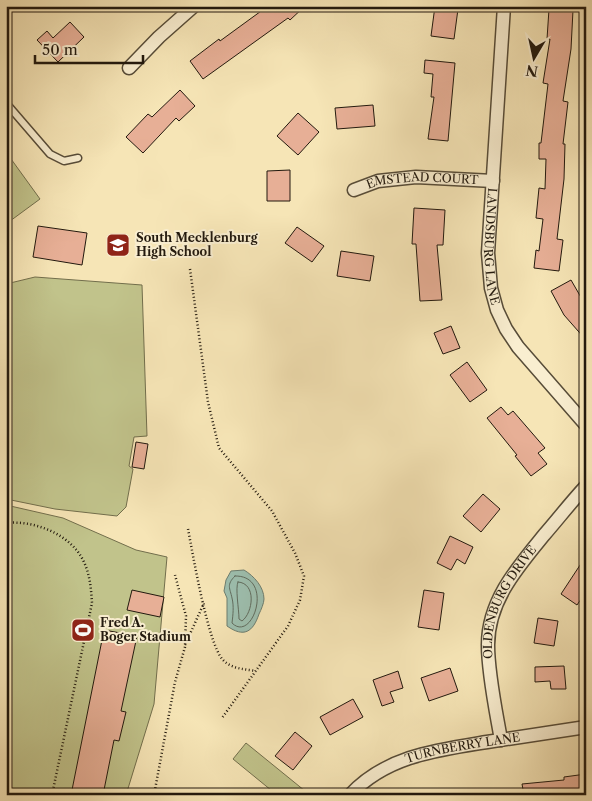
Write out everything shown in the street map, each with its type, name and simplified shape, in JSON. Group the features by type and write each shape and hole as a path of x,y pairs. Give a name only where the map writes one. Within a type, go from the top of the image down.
{"street":[{"path":"129,68 159,37 194,6"},
{"name":"LANDSBURG LANE","path":"504,6 488,253 489,277 497,310 518,348 586,425"},
{"name":"EMSTEAD COURT","path":"354,190 384,180 416,176 493,181"},
{"name":"OLDENBURG DRIVE","path":"501,740 488,655 493,612 501,592 513,572 586,486"},
{"name":"TURNBERRY LANE","path":"350,795 371,776 404,759 432,751 586,727"}],"lane":[{"path":"6,103 50,154 64,161 78,158"}],"path":[{"path":"190,269 208,402 219,448 272,512 295,553 304,576 300,600 288,626 222,718"},
{"path":"6,523 15,522 51,530 70,543 83,560 91,582 92,603 52,795"},
{"path":"188,529 217,652 235,668 256,671"},
{"path":"175,575 186,616 185,647"},
{"path":"154,795 175,682 185,647 204,603"}],"green space":[{"path":"6,152 40,199 6,224"},
{"path":"35,277 142,285 147,436 134,437 129,466 133,469 126,507 117,516 55,509 6,499 6,284"},
{"name":"Fred A. Boger Stadium","path":"6,505 63,518 136,550 167,557 154,704 126,795 6,795"},
{"path":"246,743 310,795 277,795 233,759"}],"water":[{"path":"244,570 258,582 264,595 264,602 257,620 251,629 238,632 227,626 227,598 224,591 226,580 231,571"}],"building":[{"path":"268,6 305,6 290,20 288,18 203,79 190,61"},
{"path":"435,6 458,9 454,39 431,36"},
{"path":"549,9 573,10 571,49 563,101 568,102 563,144 565,144 564,179 557,239 563,240 559,271 534,268 536,250 539,251 543,219 536,218 539,188 545,189 546,159 539,159 539,143 541,143 548,84 543,83 550,39 547,39"},
{"path":"70,22 84,37 58,62 37,40 47,31 53,38"},
{"path":"425,60 455,63 448,141 428,139 434,97 431,97 433,74 424,73"},
{"path":"180,90 195,106 179,121 176,118 143,153 126,137 148,114 152,117"},
{"path":"373,105 375,126 337,129 335,108"},
{"path":"298,113 319,132 298,155 277,136"},
{"path":"290,170 290,201 267,201 267,171"},
{"path":"414,208 445,210 443,245 437,245 442,300 420,301 416,244 412,244"},
{"path":"38,226 87,233 82,265 33,257"},
{"path":"297,227 324,246 312,262 285,243"},
{"path":"341,251 374,256 370,281 337,276"},
{"path":"571,280 586,306 586,340 564,315 551,291"},
{"path":"451,326 460,348 443,354 434,333"},
{"path":"467,362 487,390 470,402 450,375"},
{"path":"501,407 508,415 513,411 545,448 538,453 547,464 531,476 515,456 517,455 487,418"},
{"path":"136,442 148,444 144,469 132,467"},
{"path":"483,494 500,509 481,532 463,516"},
{"path":"450,536 473,547 465,564 457,559 451,570 437,563"},
{"path":"586,556 586,592 577,605 561,594"},
{"path":"132,590 164,597 160,617 127,610"},
{"path":"424,590 444,593 439,630 418,627"},
{"path":"538,618 558,621 554,646 534,643"},
{"path":"104,630 137,636 121,711 126,712 119,741 114,740 103,795 71,795"},
{"path":"564,666 566,689 551,689 550,681 535,682 535,667"},
{"path":"450,668 458,691 429,701 421,678"},
{"path":"398,671 403,688 390,692 394,702 382,706 373,680"},
{"path":"353,699 363,717 330,735 320,717"},
{"path":"295,732 312,746 293,770 275,756"},
{"path":"586,774 586,795 524,795 522,784 564,780 564,777"}],"place":[{"name":"South Mecklenburg High School","path":"118,245"},
{"name":"Fred A. Boger Stadium","path":"83,630"}]}
